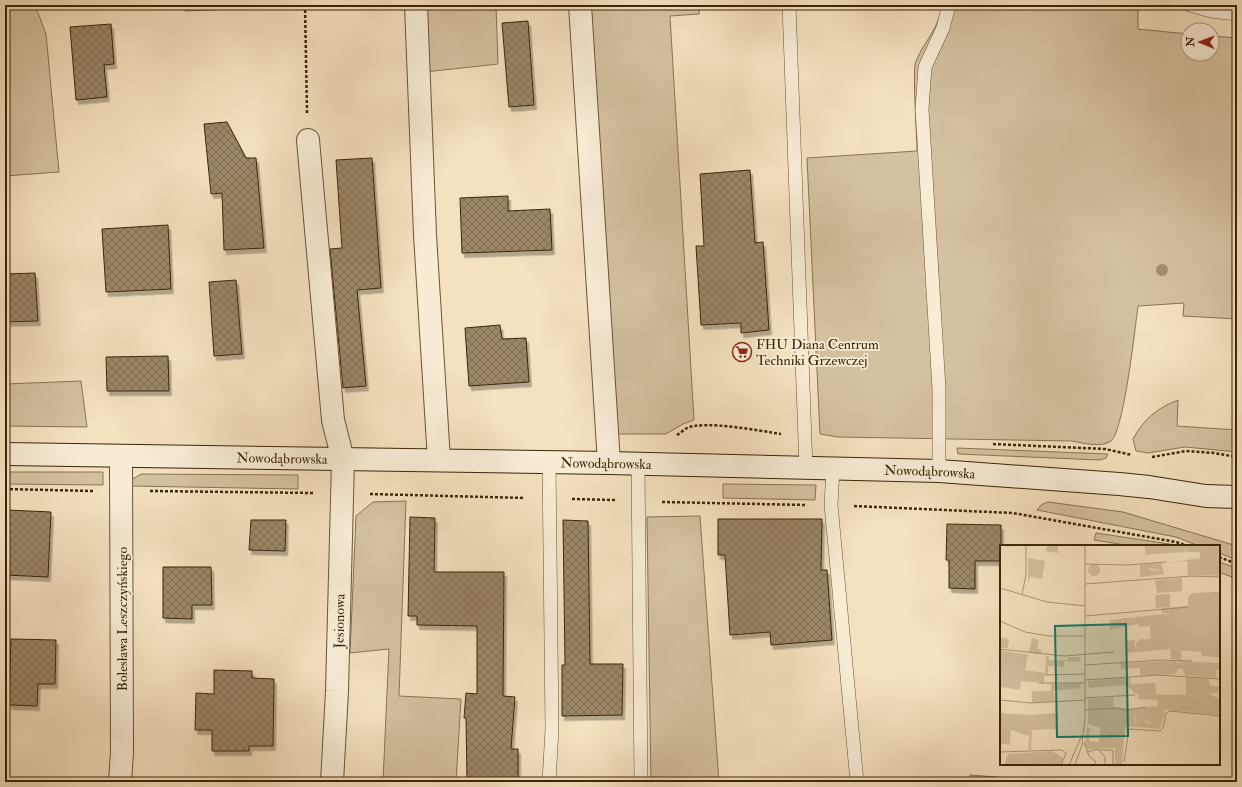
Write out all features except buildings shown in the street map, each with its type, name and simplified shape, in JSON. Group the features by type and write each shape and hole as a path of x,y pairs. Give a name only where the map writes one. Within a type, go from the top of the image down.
{"street":[{"path":"416,5 424,227 439,460"},
{"path":"580,5 609,463"},
{"name":"Jesionowa","path":"308,140 333,420 343,460 337,691 332,782"},
{"name":"Nowodąbrowska","path":"5,454 609,463 939,471 1126,484 1206,496 1237,497"},
{"name":"Bolesława Leszczyńskiego","path":"120,782 122,752 121,456"},
{"name":"Nowodąbrowska","path":"1206,496 1237,510"}],"lane":[{"path":"789,5 806,468"},
{"path":"939,471 940,389 922,109 925,67 943,28 949,5"},
{"path":"1190,5 1211,11 1237,14"},
{"path":"549,462 548,499 552,729 549,782"},
{"path":"638,464 640,501 641,782"},
{"path":"833,469 831,506 857,782"}],"path":[{"path":"305,5 308,140"},
{"path":"5,489 342,494 640,501 1013,513 1176,542 1185,545"},
{"path":"1220,557 1237,564"}],"shaded area":[{"path":"5,5 35,5 46,34 59,172 5,176"},
{"path":"185,5 313,5 313,6 185,11"},
{"path":"424,5 496,5 498,64 425,72"},
{"path":"591,5 700,5 699,14 670,16 694,420 683,424 666,434 618,434"},
{"path":"942,5 1138,5 1138,29 1180,33 1180,62 1220,62 1220,37 1237,38 1237,319 1183,316 1184,303 1138,306 1128,378 1120,418 1116,433 1111,441 1107,443 1097,445 1072,441 838,437 820,434 807,158 917,151 915,66 916,61 935,28"},
{"path":"81,381 87,427 5,426 5,384"},
{"path":"1178,400 1177,426 1237,430 1237,452 1185,447 1148,453 1136,451 1133,439 1137,432 1157,411"},
{"path":"957,448 1108,454 1106,458 1100,460 958,454"},
{"path":"9,472 103,472 103,485 8,484"},
{"path":"141,474 298,475 298,489 131,486 131,480"},
{"path":"723,484 816,485 815,500 723,498"},
{"path":"406,501 399,696 461,699 456,782 383,782 389,649 350,653 356,516 373,502"},
{"path":"1048,502 1123,512 1237,546 1237,560 1220,553 1220,545 1196,545 1176,537 1037,510 1041,505"},
{"path":"700,516 719,782 651,782 647,517"},
{"path":"1096,533 1176,545 1125,545 1094,540"},
{"path":"1220,562 1237,568 1237,579 1220,572"},
{"path":"970,775 1064,782 971,782"}],"place":[{"name":"FHU Diana Centrum Techniki Grzewczej","path":"742,352"}]}
